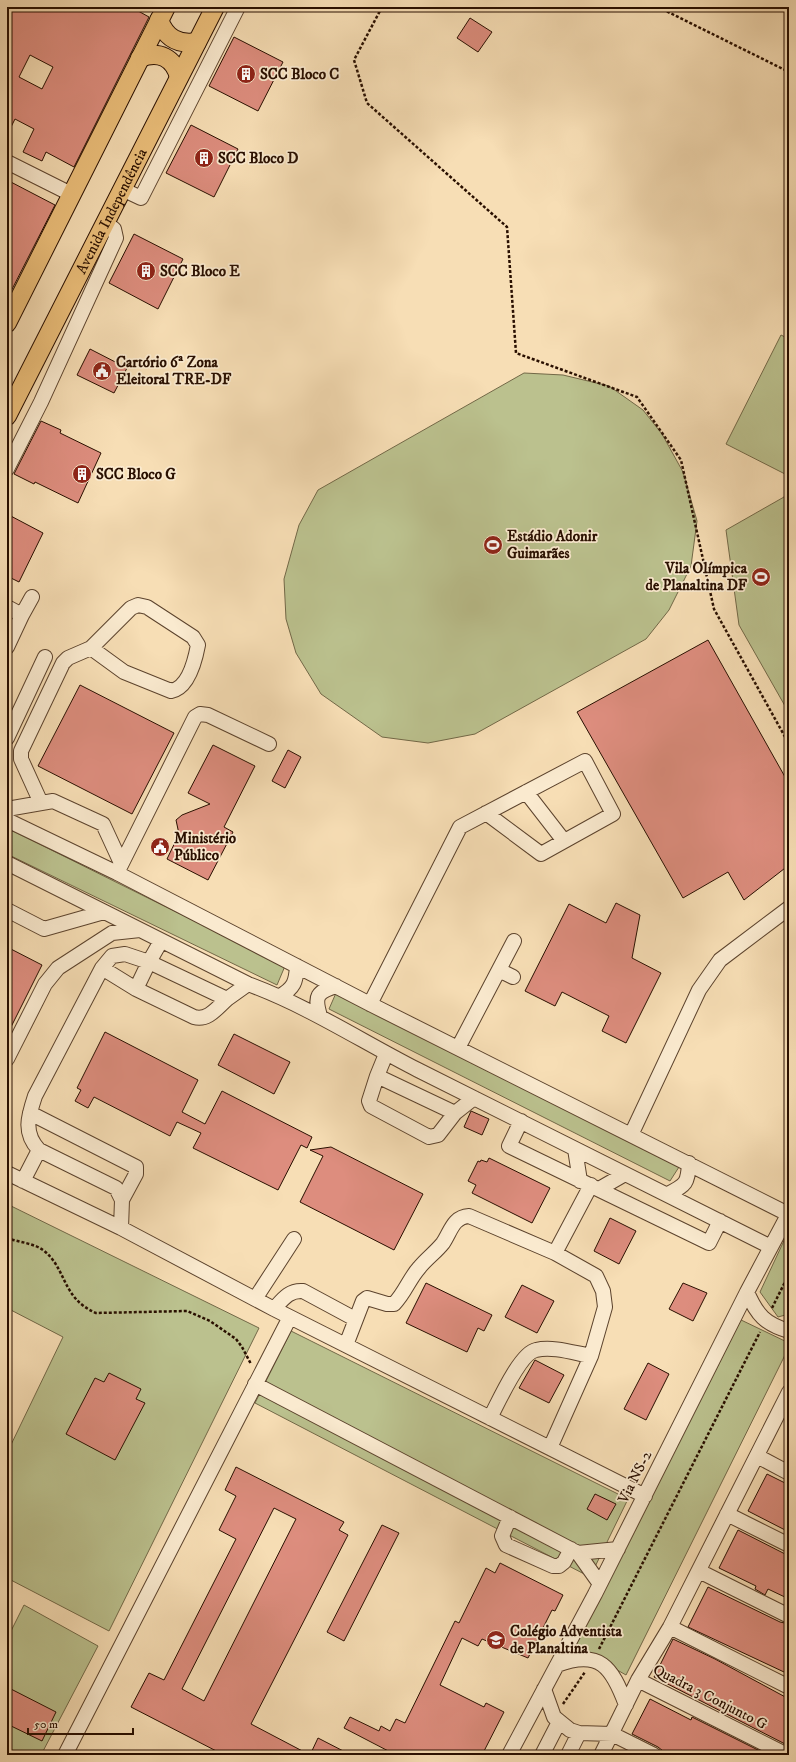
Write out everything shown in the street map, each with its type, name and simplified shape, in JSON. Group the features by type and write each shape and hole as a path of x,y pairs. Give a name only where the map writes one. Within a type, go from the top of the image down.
{"main road":[{"name":"Avenida Independência","path":"7,416 215,7"},
{"path":"162,14 162,29 169,37 178,42 187,44 197,42"},
{"path":"7,323 162,14"},
{"path":"140,58 148,54 165,56 175,65 179,78"}],"street":[{"path":"122,189 142,198 238,7"},
{"path":"7,162 71,194"},
{"path":"7,468 41,402 116,238 114,229 105,222"},
{"path":"20,392 41,402"},
{"path":"7,647 32,597"},
{"path":"41,803 21,759 21,751 63,663 68,658 91,648 131,608 138,605 147,607 193,636 198,645 192,664 182,685 177,690 171,691 124,672 91,648"},
{"path":"7,607 22,615"},
{"path":"7,738 45,658"},
{"path":"119,868 195,717 200,714 208,715 268,744"},
{"path":"370,1004 460,827 486,813 585,761 613,814 541,854 486,813"},
{"path":"526,792 564,841"},
{"path":"7,809 53,801 103,824 119,868"},
{"path":"7,820 119,868 297,966 370,1004 789,1214"},
{"path":"7,863 248,984 280,996 320,1016 386,1054 772,1247"},
{"path":"631,1135 699,990 720,960 789,908"},
{"path":"7,910 44,929 104,912"},
{"path":"7,1059 45,984 58,968 112,933 140,930"},
{"path":"136,989 161,941"},
{"path":"458,1048 514,941"},
{"path":"122,1200 116,1188 39,1150 31,1141 28,1129 30,1113 35,1096 102,968 112,956 125,954 149,962 227,999"},
{"path":"280,996 290,990 295,984 297,966"},
{"path":"102,968 136,989 201,1019 210,1015 227,999 248,984"},
{"path":"499,970 513,977"},
{"path":"320,1016 317,1005 317,997 322,991 336,986"},
{"path":"386,1054 369,1101 371,1106 429,1137 438,1135 455,1114 474,1098"},
{"path":"377,1076 455,1114"},
{"path":"30,1113 136,1166 136,1174 122,1200 120,1228"},
{"path":"521,1121 509,1146 709,1243 720,1221"},
{"path":"575,1149 590,1185"},
{"path":"23,1181 39,1150"},
{"path":"668,1194 685,1184 688,1177 689,1163"},
{"path":"8,1172 23,1181 120,1228 274,1309 645,1496"},
{"path":"555,1252 590,1185 625,1174"},
{"name":"Via NS-2","path":"509,1755 618,1550 747,1292 789,1214"},
{"path":"346,1345 363,1301 367,1298 387,1304 394,1304 401,1297 417,1269 442,1244 455,1222 461,1217 470,1216 555,1252 596,1276 603,1291 605,1307 591,1356 550,1448"},
{"path":"255,1299 294,1239"},
{"path":"274,1309 288,1293 295,1290 303,1291 355,1319"},
{"path":"747,1292 754,1309 766,1322 789,1331"},
{"path":"65,1755 290,1317"},
{"path":"490,1418 524,1357 534,1350 548,1349 591,1356"},
{"path":"255,1384 574,1551 600,1584"},
{"path":"601,1755 638,1680 670,1627 788,1398"},
{"path":"757,1456 789,1473"},
{"path":"727,1514 789,1545"},
{"path":"510,1517 502,1536 506,1544 553,1566 559,1566 574,1551 618,1550"},
{"path":"699,1571 789,1616"},
{"path":"670,1627 789,1687"},
{"path":"557,1665 574,1660 594,1660 607,1668 617,1681 626,1705"},
{"name":"Quadra 3 Conjunto G","path":"638,1680 787,1755"},
{"path":"544,1689 547,1702 556,1719 570,1730 579,1733 612,1734 654,1755"},
{"path":"542,1755 556,1719"},
{"path":"568,1755 579,1733"}],"path":[{"path":"382,7 354,60 367,103 507,227 516,353 637,397 681,460 714,610 789,744"},
{"path":"658,7 789,72"},
{"path":"7,1238 44,1251 51,1258 78,1303 96,1313 187,1311 210,1321 224,1330 242,1347 250,1360 255,1384"},
{"path":"556,1719 594,1660 789,1274"}],"green space":[{"path":"781,335 789,339 789,466 785,474 726,444"},
{"name":"Estádio Adonir Guimarães","path":"524,373 563,375 609,386 643,410 662,434 683,472 697,521 691,566 669,610 646,639 475,734 428,743 382,737 321,694 296,653 286,619 284,579 299,525 318,490"},
{"name":"Vila Olímpica de Planaltina DF","path":"789,488 789,713 739,625 726,530 784,497"},
{"path":"7,828 285,966 277,985 7,854"},
{"path":"336,993 679,1167 670,1181 329,1009"},
{"path":"7,1204 259,1328 109,1631 7,1578 7,1453 63,1337 7,1308"},
{"path":"789,1230 789,1314 778,1317 760,1292"},
{"path":"739,1319 789,1343 789,1347 626,1675 573,1645"},
{"path":"291,1331 628,1499 590,1577 255,1403"},
{"path":"24,1605 98,1646 41,1755 11,1755 7,1753 7,1639"}],"building":[{"path":"7,7 131,7 149,17 74,167 46,152 42,161 23,152 34,129 15,119 7,135","holes":["30,55 53,67 42,89 19,77"]},
{"path":"470,18 492,32 478,52 457,38"},
{"name":"SCC Bloco C","path":"234,37 283,62 258,111 209,86"},
{"name":"SCC Bloco D","path":"191,125 238,149 214,197 166,173"},
{"path":"7,180 55,205 7,299"},
{"name":"SCC Bloco E","path":"134,234 183,259 158,309 109,283"},
{"name":"Cartório 6ª Zona Eleitoral TRE-DF","path":"90,349 127,368 114,393 77,375"},
{"path":"41,421 61,430 60,433 101,453 78,503 35,482 34,484 14,474"},
{"path":"7,514 43,533 19,582 7,576"},
{"path":"708,640 789,784 789,865 744,900 728,872 683,898 577,712"},
{"path":"80,685 174,733 132,814 38,766"},
{"path":"213,745 255,766 224,827 233,832 208,880 167,859 179,834 176,820 182,815 210,804 188,793"},
{"path":"288,750 301,757 285,788 272,781"},
{"path":"616,903 640,915 632,958 661,973 626,1043 602,1031 609,1016 562,992 555,1006 525,991 569,904 606,923"},
{"path":"7,947 42,965 7,1035"},
{"path":"105,1032 198,1080 182,1112 205,1124 222,1091 312,1137 307,1148 301,1145 278,1190 193,1148 201,1133 177,1122 170,1136 94,1097 88,1108 75,1101 81,1090 77,1088"},
{"path":"234,1034 290,1062 274,1094 218,1065"},
{"path":"471,1111 489,1119 482,1135 464,1127"},
{"path":"331,1147 423,1194 394,1250 300,1202 323,1156 310,1150"},
{"path":"489,1158 550,1188 532,1223 472,1193 476,1185 468,1181 478,1161 480,1162 481,1160 487,1162"},
{"path":"610,1218 636,1231 619,1264 594,1251"},
{"path":"426,1283 492,1315 484,1331 478,1328 467,1352 406,1323"},
{"path":"683,1283 707,1293 693,1321 669,1309"},
{"path":"522,1285 554,1301 537,1333 505,1317"},
{"path":"535,1360 564,1375 549,1403 519,1388"},
{"path":"648,1363 669,1374 646,1420 624,1409"},
{"path":"109,1373 141,1389 136,1399 145,1403 115,1460 66,1434 95,1378 104,1382"},
{"path":"236,1467 344,1522 339,1530 348,1535 251,1724 310,1755 224,1755 131,1707 149,1673 164,1680 236,1539 219,1530 236,1496 225,1490","holes":["274,1508 296,1519 204,1701 182,1689"]},
{"path":"767,1474 789,1485 789,1532 748,1511"},
{"path":"595,1494 616,1504 607,1520 587,1509"},
{"path":"382,1525 399,1533 344,1641 327,1632"},
{"path":"738,1530 789,1556 789,1599 768,1589 765,1595 755,1589 756,1586 719,1568"},
{"path":"500,1563 563,1595 555,1611 552,1610 528,1658 482,1639 478,1646 462,1638 440,1685 484,1707 486,1703 504,1712 482,1755 396,1755 344,1728 350,1717 379,1731 381,1726 390,1731 396,1719 405,1723 455,1621 459,1623 486,1568 495,1573"},
{"path":"708,1587 780,1622 789,1624 789,1671 786,1669 784,1672 688,1627"},
{"path":"673,1639 715,1659 789,1699 789,1746 654,1677"},
{"path":"7,1687 56,1712 42,1741 7,1724"},
{"path":"650,1699 691,1720 692,1717 768,1755 668,1755 658,1747 632,1734"},
{"path":"318,1738 351,1755 310,1755"}],"place":[{"name":"SCC Bloco C","path":"246,74"},
{"name":"SCC Bloco D","path":"204,158"},
{"name":"SCC Bloco E","path":"146,271"},
{"name":"Cartório 6ª Zona Eleitoral TRE-DF","path":"102,371"},
{"name":"SCC Bloco G","path":"82,474"},
{"name":"Estádio Adonir Guimarães","path":"493,545"},
{"name":"Vila Olímpica de Planaltina DF","path":"761,577"},
{"name":"Ministério Público","path":"160,847"},
{"name":"Colégio Adventista de Planaltina","path":"496,1640"}]}
